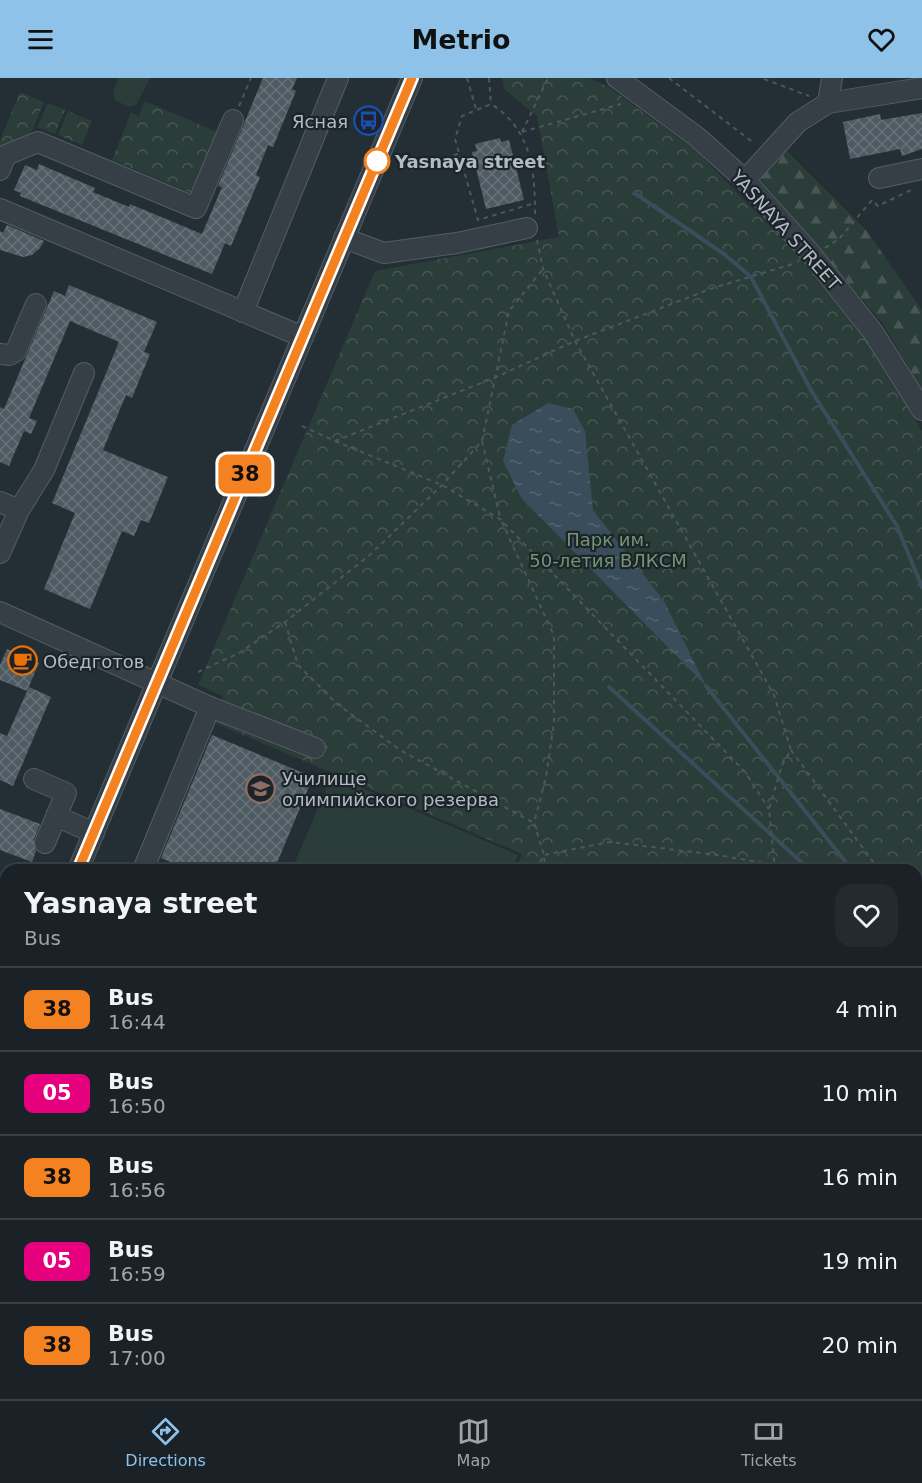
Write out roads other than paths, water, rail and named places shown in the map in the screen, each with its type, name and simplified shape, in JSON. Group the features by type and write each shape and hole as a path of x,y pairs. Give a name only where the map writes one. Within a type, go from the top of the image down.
{"street":[{"path":"243,312 338,78"},
{"path":"81,864 412,78"},
{"name":"YASNAYA STREET","path":"617,78 697,137 745,180 812,255 873,332 921,407"},
{"path":"828,103 832,78"},
{"path":"745,180 798,122 828,103 922,88"},
{"path":"0,170 6,155 38,142 196,208 233,120"},
{"path":"879,178 922,169"},
{"path":"0,209 39,228 303,337"},
{"path":"344,238 384,253 532,233"},
{"path":"0,354 9,355 16,351 36,304"},
{"path":"0,553 19,510 44,470 84,373"},
{"path":"0,502 19,510"},
{"path":"0,612 210,707 315,748"},
{"path":"145,864 210,707"},
{"path":"34,779 66,793 45,843"},
{"path":"56,816 94,832"}],"water":[{"path":"548,403 573,409 585,431 593,510 664,601 706,686 522,499 503,461 512,425"}],"waterway":[{"path":"636,194 724,254 751,277 812,392 897,526 922,587"},
{"path":"706,686 847,864"},
{"path":"609,687 803,864"}],"place":[{"name":"Ясная","path":"369,121"},
{"name":"Yasnaya street","path":"377,161"},
{"name":"Обедготов","path":"22,661"},
{"name":"Училище олимпийского резерва","path":"261,788"}],"park label":[{"name":"Парк им. 50-летия ВЛКСМ","path":"608,549"}]}
